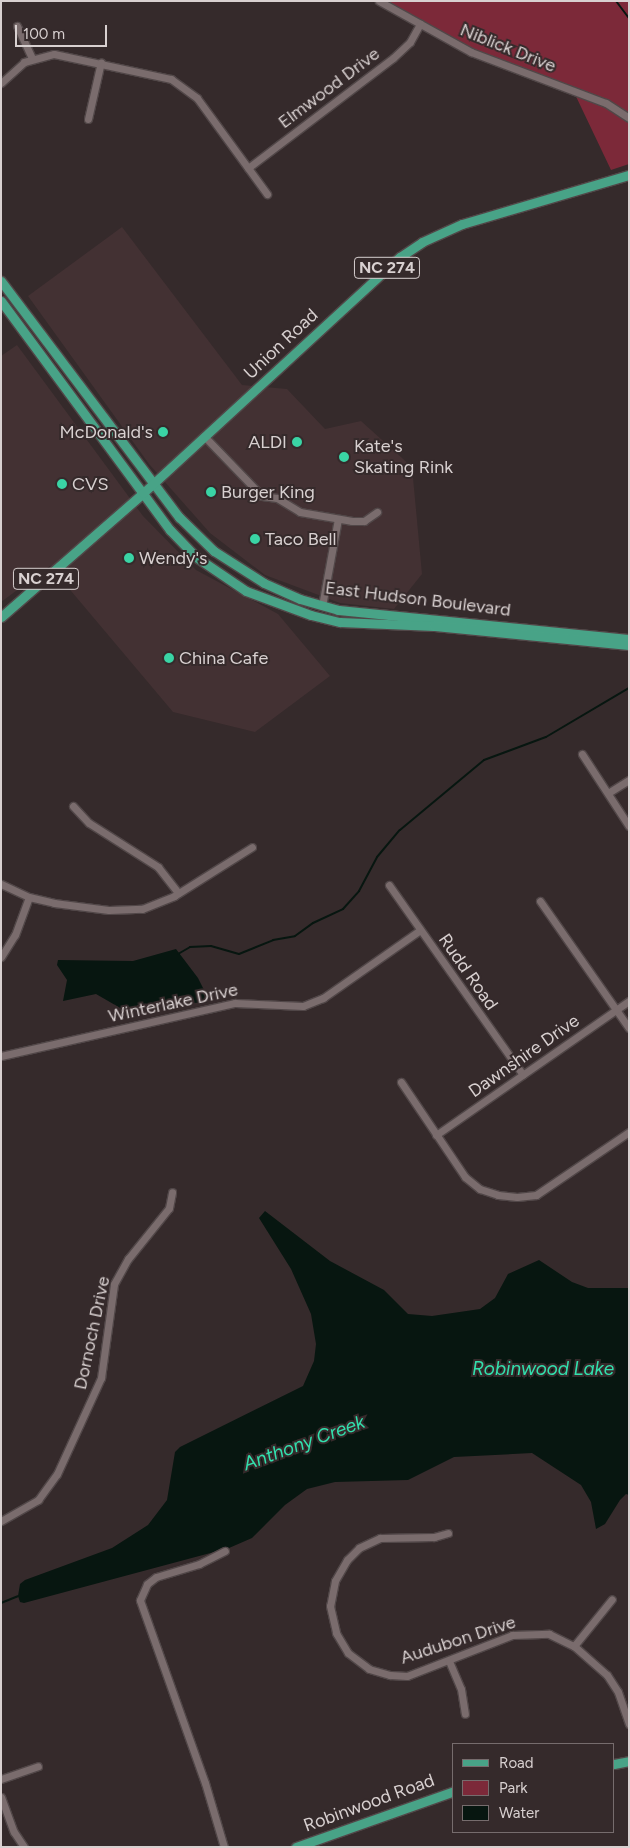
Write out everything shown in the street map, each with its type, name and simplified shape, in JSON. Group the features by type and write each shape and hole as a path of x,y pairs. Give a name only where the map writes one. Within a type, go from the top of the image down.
{"main road":[{"name":"Union Road","path":"1,617 143,493 382,271 422,242 462,224 629,175"},
{"name":"East Hudson Boulevard","path":"1,281 179,517 222,557 272,587 322,606 367,614 585,637 629,645"},
{"name":"East Hudson Boulevard","path":"1,301 170,530 196,557 246,591 311,616 359,624 434,626 629,639"},
{"path":"615,1764 629,1761"},
{"name":"Robinwood Road","path":"296,1847 452,1792"}],"street":[{"name":"Niblick Drive","path":"378,1 471,52 606,103 629,118"},
{"name":"Elmwood Drive","path":"248,168 393,58 410,42 420,24"},
{"path":"17,26 32,58"},
{"path":"1,84 32,58 60,54 165,77 182,85 203,105 267,194"},
{"path":"88,119 101,62"},
{"path":"204,436 262,496 277,498 300,512 362,522 377,512"},
{"path":"322,606 338,518"},
{"path":"582,754 629,826"},
{"path":"608,793 629,780"},
{"path":"74,806 89,824 158,867 178,893"},
{"path":"1,884 29,897 123,910 154,906 252,847"},
{"name":"Rudd Road","path":"389,885 523,1075"},
{"path":"1,957 15,935 29,897"},
{"path":"540,902 629,1028"},
{"name":"Winterlake Drive","path":"1,1056 235,1003 302,1006 323,998 420,930"},
{"name":"Dawnshire Drive","path":"436,1135 629,1001"},
{"path":"401,1082 436,1135 472,1184 489,1193 517,1197 545,1190 629,1132"},
{"name":"Dornoch Drive","path":"1,1521 26,1510 41,1498 65,1460 101,1378 114,1284 128,1259 170,1208 172,1192"},
{"name":"Audubon Drive","path":"448,1533 434,1538 390,1536 366,1544 343,1566 332,1590 330,1606 333,1626 343,1646 369,1668 406,1676 519,1633 549,1634 574,1646 612,1680 629,1724"},
{"path":"224,1847 205,1783 140,1600 147,1584 156,1577 198,1564 225,1551"},
{"path":"574,1646 612,1598"},
{"path":"449,1661 461,1689 466,1714"},
{"path":"1,1779 38,1766"},
{"path":"1,1798 14,1832 24,1847"}],"shaded area":[{"path":"122,227 242,385 287,389 325,429 361,421 412,467 422,574 394,609 340,603 265,575 210,533 149,464 28,296"},
{"path":"17,345 143,516 196,570 278,614 330,676 255,732 173,712 50,566 1,602 1,356"}],"green space":[{"path":"385,1 629,1 629,164 611,170 572,88 472,50"}],"water":[{"path":"176,949 198,978 206,994 207,1003 157,1002 122,1009 96,994 63,1001 67,980 57,965 58,960 133,961"},
{"name":"Robinwood Lake","path":"265,1211 330,1261 384,1290 408,1314 432,1316 480,1309 495,1298 508,1274 539,1260 572,1282 588,1288 629,1288 629,1495 626,1494 620,1500 605,1524 596,1529 591,1502 581,1485 532,1453 454,1457 408,1480 335,1482 307,1489 285,1505 252,1538 229,1548 24,1603 20,1602 18,1596 20,1584 25,1580 112,1548 148,1525 167,1500 175,1452 180,1447 303,1386 314,1361 316,1344 311,1314 291,1269 259,1218"}],"waterway":[{"path":"616,1 629,18"},
{"path":"178,954 190,947 211,946 239,954 273,940 295,936 313,923 343,909 359,891 377,857 400,830 484,760 546,737 629,688"},
{"name":"Anthony Creek","path":"1,1603 18,1596"}],"place":[{"name":"McDonald's","path":"163,432"},
{"name":"ALDI","path":"297,442"},
{"name":"Kate's Skating Rink","path":"344,457"},
{"name":"CVS","path":"62,484"},
{"name":"Burger King","path":"211,492"},
{"name":"Taco Bell","path":"255,539"},
{"name":"Wendy's","path":"129,558"},
{"name":"China Cafe","path":"169,658"}]}
